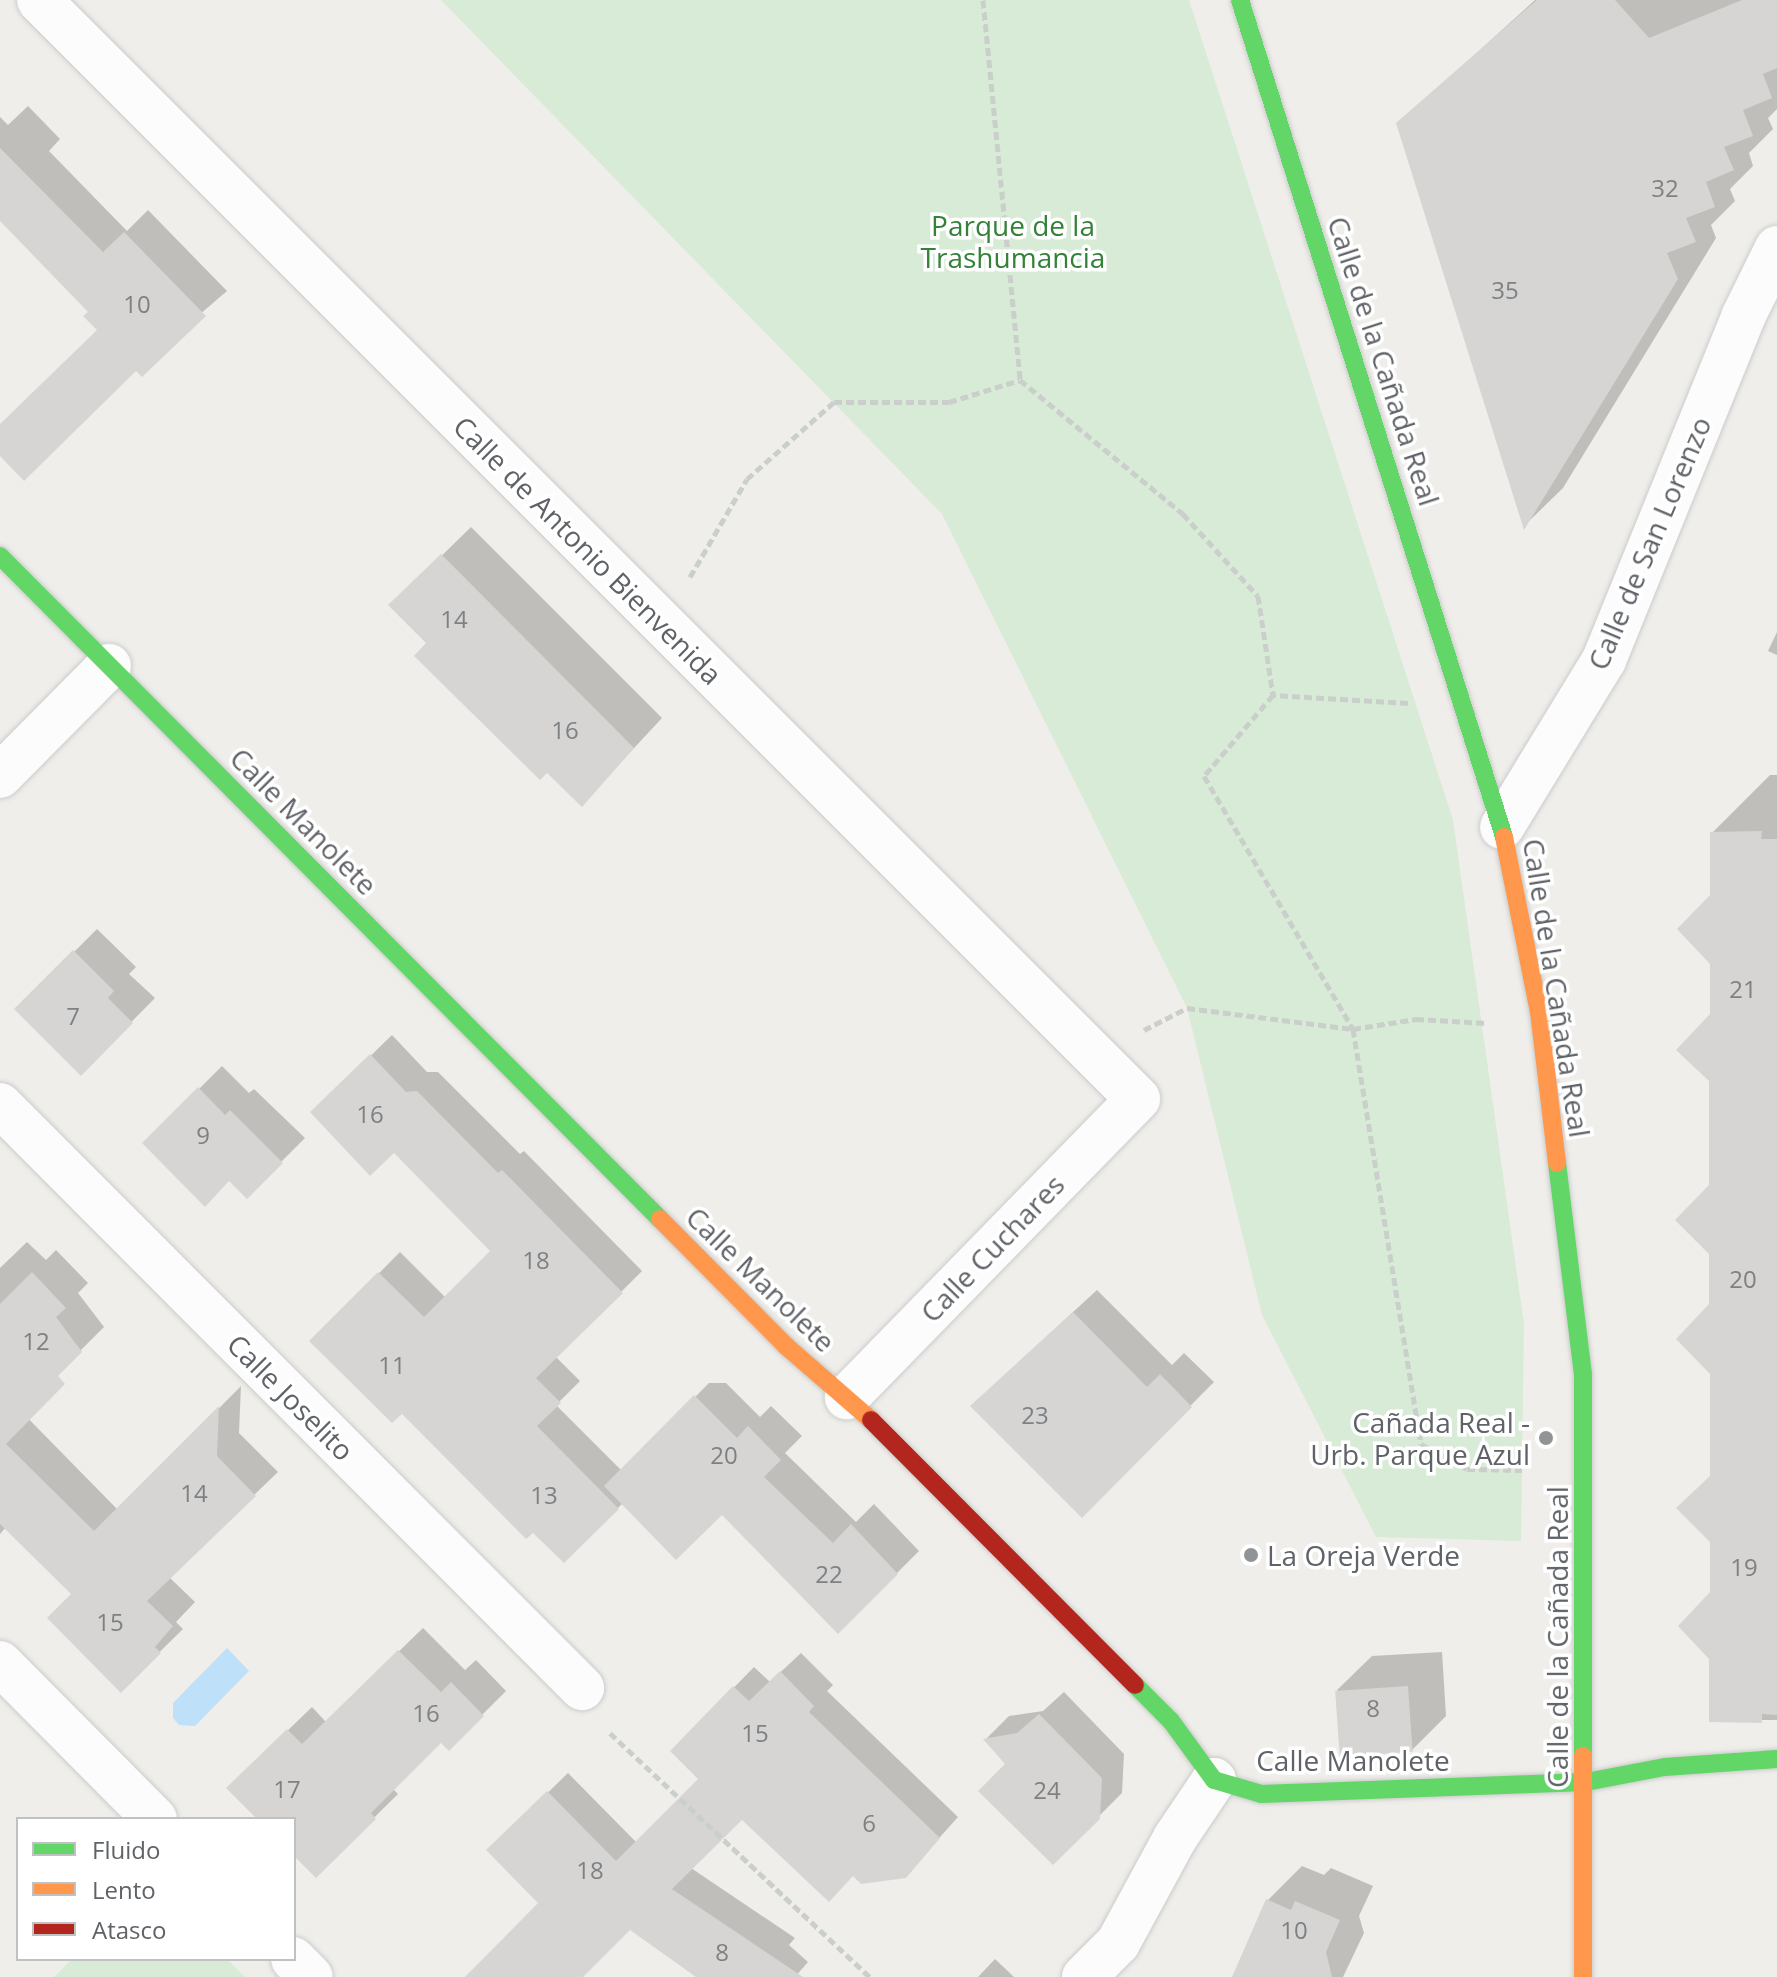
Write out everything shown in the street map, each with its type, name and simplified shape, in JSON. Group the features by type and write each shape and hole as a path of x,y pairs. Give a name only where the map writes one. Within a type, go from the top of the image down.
{"street":[{"name":"Calle de Antonio Bienvenida","path":"39,0 1138,1099"},
{"name":"Calle de la Cañada Real","path":"1240,0 1502,827 1539,1012 1583,1374 1586,1782 1583,1977"},
{"name":"Calle de San Lorenzo","path":"1502,827 1604,660 1760,325 1777,248"},
{"name":"Calle Manolete","path":"0,556 786,1346 847,1397 1171,1721 1214,1780 1261,1794 1586,1782 1665,1767 1777,1759"},
{"path":"0,776 109,666"},
{"name":"Calle Cuchares","path":"847,1397 1138,1099"},
{"name":"Calle Joselito","path":"0,1105 582,1688"},
{"path":"0,1663 153,1817"},
{"path":"1084,1977 1118,1943 1175,1838 1214,1780"},
{"path":"295,1961 311,1977"}],"path":[{"path":"983,0 1020,380 1183,514 1258,596 1273,695 1204,776 1353,1029 1421,1444 1467,1469 1522,1470"},
{"path":"630,591 688,582 747,479 834,402 949,402 1020,380"},
{"path":"1273,695 1414,703"},
{"path":"1094,1055 1187,1008 1353,1029 1416,1019 1481,1024 1539,1012"},
{"path":"582,1688 617,1743 870,1977"}],"green space":[{"name":"Parque de la Trashumancia","path":"441,0 1189,0 1453,820 1524,1324 1521,1541 1376,1537 1262,1315 1187,1008 942,514"},
{"path":"70,1961 229,1961 245,1977 54,1977"}],"water":[{"path":"227,1648 249,1671 195,1726 179,1725 173,1718 173,1703"}],"building":[{"path":"1537,0 1615,0 1649,38 1742,0 1777,0 1777,68 1763,74 1772,98 1743,110 1753,136 1724,147 1734,170 1706,182 1715,207 1686,218 1696,242 1667,253 1678,279 1524,530 1396,123"},
{"path":"0,148 103,252 124,232 206,316 142,377 136,371 24,481 0,456 0,424 97,330 83,316 88,312 0,221"},
{"path":"441,554 634,748 582,807 547,773 540,780 414,656 426,643 388,605"},
{"path":"1762,831 1761,839 1777,839 1777,1715 1762,1714 1762,1723 1709,1722 1709,1659 1678,1626 1710,1592 1710,1542 1676,1508 1710,1476 1710,1374 1676,1339 1709,1304 1709,1254 1675,1220 1709,1185 1709,1081 1676,1050 1710,1014 1710,964 1677,929 1710,895 1710,832"},
{"path":"73,950 114,991 108,998 133,1023 81,1076 14,1009"},
{"path":"370,1054 406,1092 417,1091 498,1173 502,1170 623,1293 536,1378 561,1403 537,1426 619,1509 564,1563 533,1533 526,1539 402,1414 392,1423 309,1341 378,1272 424,1317 490,1251 394,1153 370,1176 310,1112"},
{"path":"198,1087 225,1115 230,1110 283,1163 247,1199 229,1181 205,1207 142,1143"},
{"path":"32,1272 66,1308 56,1317 82,1352 58,1376 65,1384 6,1444 94,1531 219,1406 217,1456 256,1496 147,1601 173,1626 155,1647 161,1653 121,1693 47,1618 71,1594 0,1524 0,1304"},
{"path":"1073,1312 1147,1387 1160,1374 1192,1407 1082,1518 970,1406"},
{"path":"694,1395 737,1438 748,1426 781,1460 764,1477 833,1543 851,1524 898,1574 838,1634 722,1515 676,1560 604,1486"},
{"path":"398,1650 441,1692 451,1682 484,1716 449,1751 441,1743 371,1813 376,1819 316,1878 296,1858 296,1817 255,1817 226,1788 287,1729 302,1744"},
{"path":"780,1671 814,1706 809,1712 940,1838 906,1878 861,1884 853,1876 829,1902 742,1820 672,1889 803,1977 696,1977 630,1930 583,1977 465,1977 538,1903 486,1850 547,1791 616,1861 698,1779 670,1751 733,1686 749,1701"},
{"path":"1408,1686 1413,1752 1340,1757 1335,1691"},
{"path":"1039,1714 1102,1778 1100,1819 1053,1865 978,1791 1005,1764 983,1739 1017,1733"},
{"path":"1266,1899 1291,1910 1295,1901 1340,1920 1326,1952 1332,1977 1232,1977"}],"traffic: fast":[{"path":"1240,0 1504,837"},
{"path":"0,556 660,1219"},
{"path":"1557,1163 1583,1374 1583,1756"},
{"path":"1135,1685 1171,1721 1214,1780 1261,1794 1586,1782 1665,1767 1777,1759"}],"traffic: slow":[{"path":"1504,837 1539,1012 1557,1163"},
{"path":"660,1219 786,1346 871,1420"},
{"path":"1583,1756 1583,1977"}],"traffic: jam":[{"path":"871,1420 1135,1685"}],"place":[{"name":"Cañada Real - Urb. Parque Azul","path":"1546,1438"},
{"name":"La Oreja Verde","path":"1251,1555"}]}
